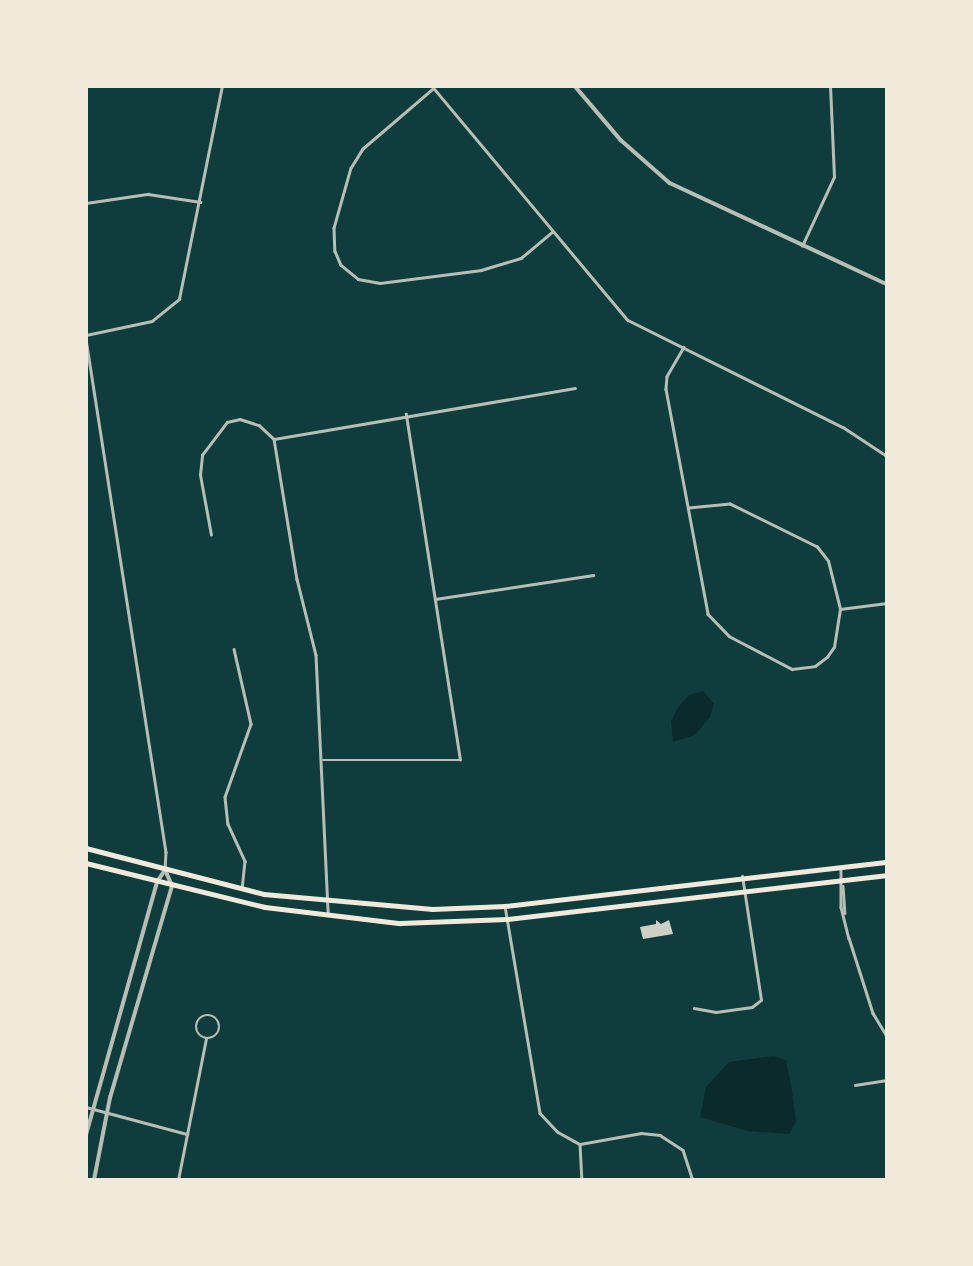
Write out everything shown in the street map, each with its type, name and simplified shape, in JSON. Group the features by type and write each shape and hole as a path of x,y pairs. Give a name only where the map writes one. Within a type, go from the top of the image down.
{"main road":[{"path":"86,848 242,889 329,903 432,909 505,906 742,876 887,862"},
{"path":"86,863 172,886 328,917 400,922 507,919 887,875"},
{"path":"677,885 680,898"},
{"path":"599,895 600,908"}],"street":[{"path":"94,1180 107,1112 172,886 165,870 166,852 86,337 152,321 172,305 184,286 222,86"},
{"path":"575,86 621,140 670,183 887,284"},
{"path":"802,246 834,177 830,86"},
{"path":"552,232 521,258 481,270 380,283 358,279 341,265 335,251 334,228 351,168 363,149 433,87 618,312 843,427 887,456"},
{"path":"86,203 148,194 200,202"},
{"path":"684,347 671,368 666,389 708,614 729,636 798,669 818,664 834,647 839,609 828,561 817,547 730,503 689,508"},
{"path":"274,439 406,414 575,388"},
{"path":"323,760 460,760 406,414"},
{"path":"211,535 200,464 212,436 227,422 240,419 259,425 274,439 298,579 316,655 323,760 321,820 328,917"},
{"path":"435,599 593,575"},
{"path":"839,609 887,603"},
{"path":"234,649 251,724 225,797 228,824 245,861 242,889"},
{"path":"841,865 849,938 873,1013 887,1036"},
{"path":"86,1135 157,882 165,870"},
{"path":"694,1009 716,1012 752,1007 761,1000 742,876"},
{"path":"505,906 540,1113 558,1132 580,1144 632,1133 660,1135 683,1150 693,1180"},
{"path":"178,1180 206,1039 197,1026 202,1017 210,1015 220,1023 220,1032 206,1039"},
{"path":"855,1085 887,1080"},
{"path":"86,1107 187,1134"},
{"path":"580,1144 582,1180"}],"water":[{"path":"703,691 714,704 710,717 695,735 673,742 671,721 679,706 689,695"},
{"path":"774,1056 786,1060 792,1091 796,1122 789,1134 748,1131 700,1117 706,1087 729,1062"}],"building":[{"path":"656,920 661,924 669,920 673,934 643,939 640,927 656,924"}]}
